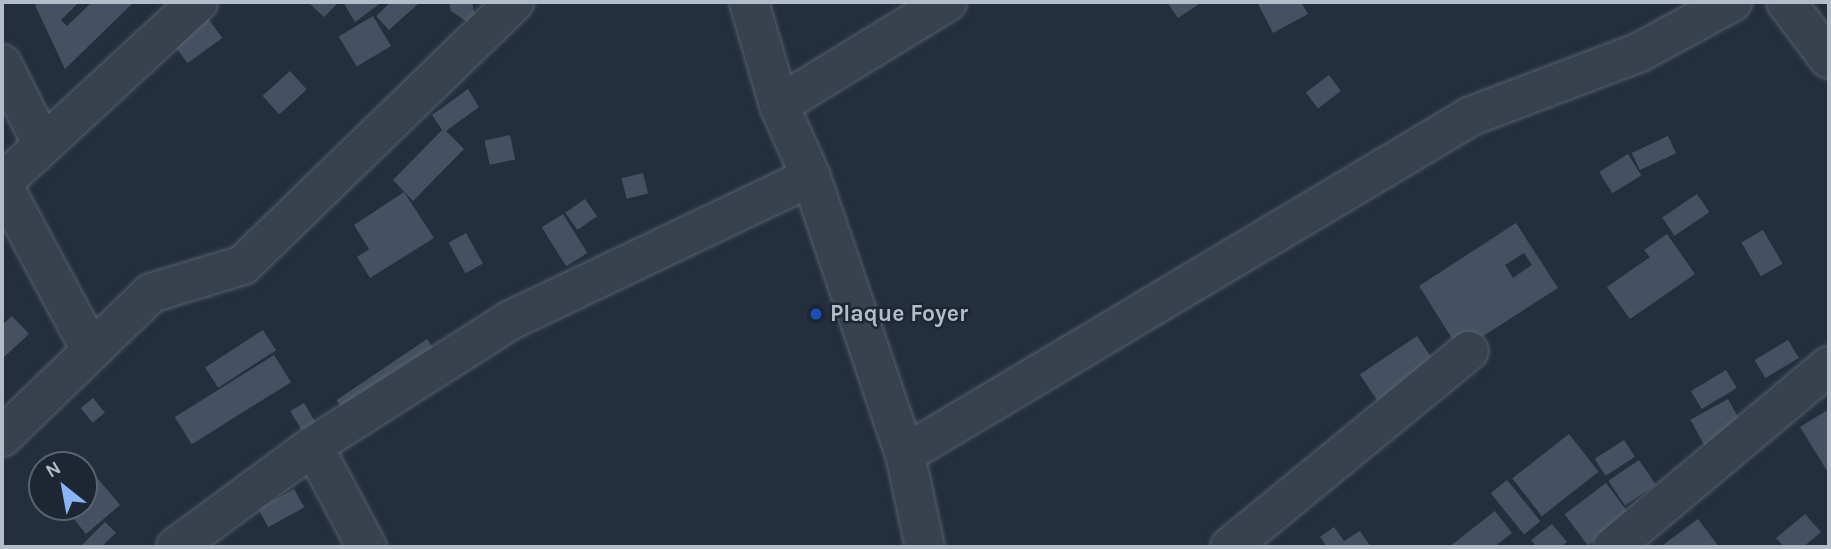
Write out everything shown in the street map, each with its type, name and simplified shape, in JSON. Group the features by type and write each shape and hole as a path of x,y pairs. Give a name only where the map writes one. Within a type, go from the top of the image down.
{"street":[{"path":"92,350 2,183 198,2"},
{"path":"2,436 151,293 243,265 514,2"},
{"path":"749,2 779,105 811,177 905,454 925,547"},
{"path":"779,105 947,2"},
{"path":"905,454 1471,116 1640,52 1732,2"},
{"path":"1786,2 1829,59"},
{"path":"2,64 43,145"},
{"path":"176,547 313,446 511,320 811,177"},
{"path":"1230,547 1469,351"},
{"path":"1613,547 1829,366"},
{"path":"313,446 367,547"}],"building":[{"path":"38,2 79,2 61,20 67,26 92,2 134,2 65,69 35,5"},
{"path":"308,2 339,2 324,17"},
{"path":"343,2 382,2 355,22"},
{"path":"391,2 418,4 389,30 376,16"},
{"path":"449,2 472,2 478,29 451,11"},
{"path":"1167,2 1202,2 1178,18"},
{"path":"1257,2 1301,2 1308,14 1273,33"},
{"path":"373,16 391,46 357,67 339,37"},
{"path":"207,17 222,38 187,63 172,42"},
{"path":"290,71 307,90 279,114 263,96"},
{"path":"1329,75 1341,91 1318,108 1306,92"},
{"path":"468,89 479,107 446,131 464,149 413,201 393,180 442,130 432,115"},
{"path":"510,135 515,159 490,165 485,140"},
{"path":"1668,136 1676,153 1640,170 1632,153"},
{"path":"1628,154 1641,175 1612,193 1599,172"},
{"path":"643,173 648,193 627,199 622,178"},
{"path":"404,192 434,238 370,278 357,257 369,249 354,225"},
{"path":"1697,194 1709,212 1674,236 1662,217"},
{"path":"585,199 597,216 577,230 565,213"},
{"path":"563,214 587,253 566,266 542,227"},
{"path":"1516,223 1558,288 1460,351 1419,286","holes":["1524,253 1532,265 1513,278 1505,265"]},
{"path":"1763,230 1782,264 1761,276 1741,242"},
{"path":"466,233 483,264 465,273 449,243"},
{"path":"1667,234 1695,274 1630,319 1607,287 1650,257 1644,250"},
{"path":"12,316 29,334 2,359 2,325"},
{"path":"263,330 276,350 218,388 205,368"},
{"path":"1417,336 1440,370 1383,409 1360,375"},
{"path":"427,339 441,360 351,421 337,400"},
{"path":"1788,340 1799,358 1765,378 1755,360"},
{"path":"274,355 291,382 192,444 175,417"},
{"path":"1726,370 1737,388 1702,409 1691,391"},
{"path":"93,398 105,413 93,423 81,408"},
{"path":"1728,399 1742,424 1704,445 1690,420"},
{"path":"304,403 316,423 302,431 290,411"},
{"path":"1829,409 1829,474 1800,427"},
{"path":"1569,434 1599,472 1542,516 1512,478"},
{"path":"1624,440 1635,457 1606,476 1595,459"},
{"path":"1639,460 1656,485 1625,506 1608,481"},
{"path":"98,479 120,505 86,534 75,521 98,521"},
{"path":"1507,480 1540,521 1524,534 1491,493"},
{"path":"1606,483 1629,514 1588,545 1564,514"},
{"path":"294,489 304,507 268,527 258,509"},
{"path":"1495,511 1512,533 1494,547 1449,547"},
{"path":"1805,514 1821,532 1803,547 1784,547 1776,538"},
{"path":"1698,519 1719,547 1660,547"},
{"path":"105,522 116,533 101,547 80,547"},
{"path":"1552,524 1567,542 1560,547 1537,547 1531,540"},
{"path":"1334,527 1344,541 1360,531 1371,547 1327,547 1320,537"}],"place":[{"name":"Plaque Foyer","path":"816,314"}]}
